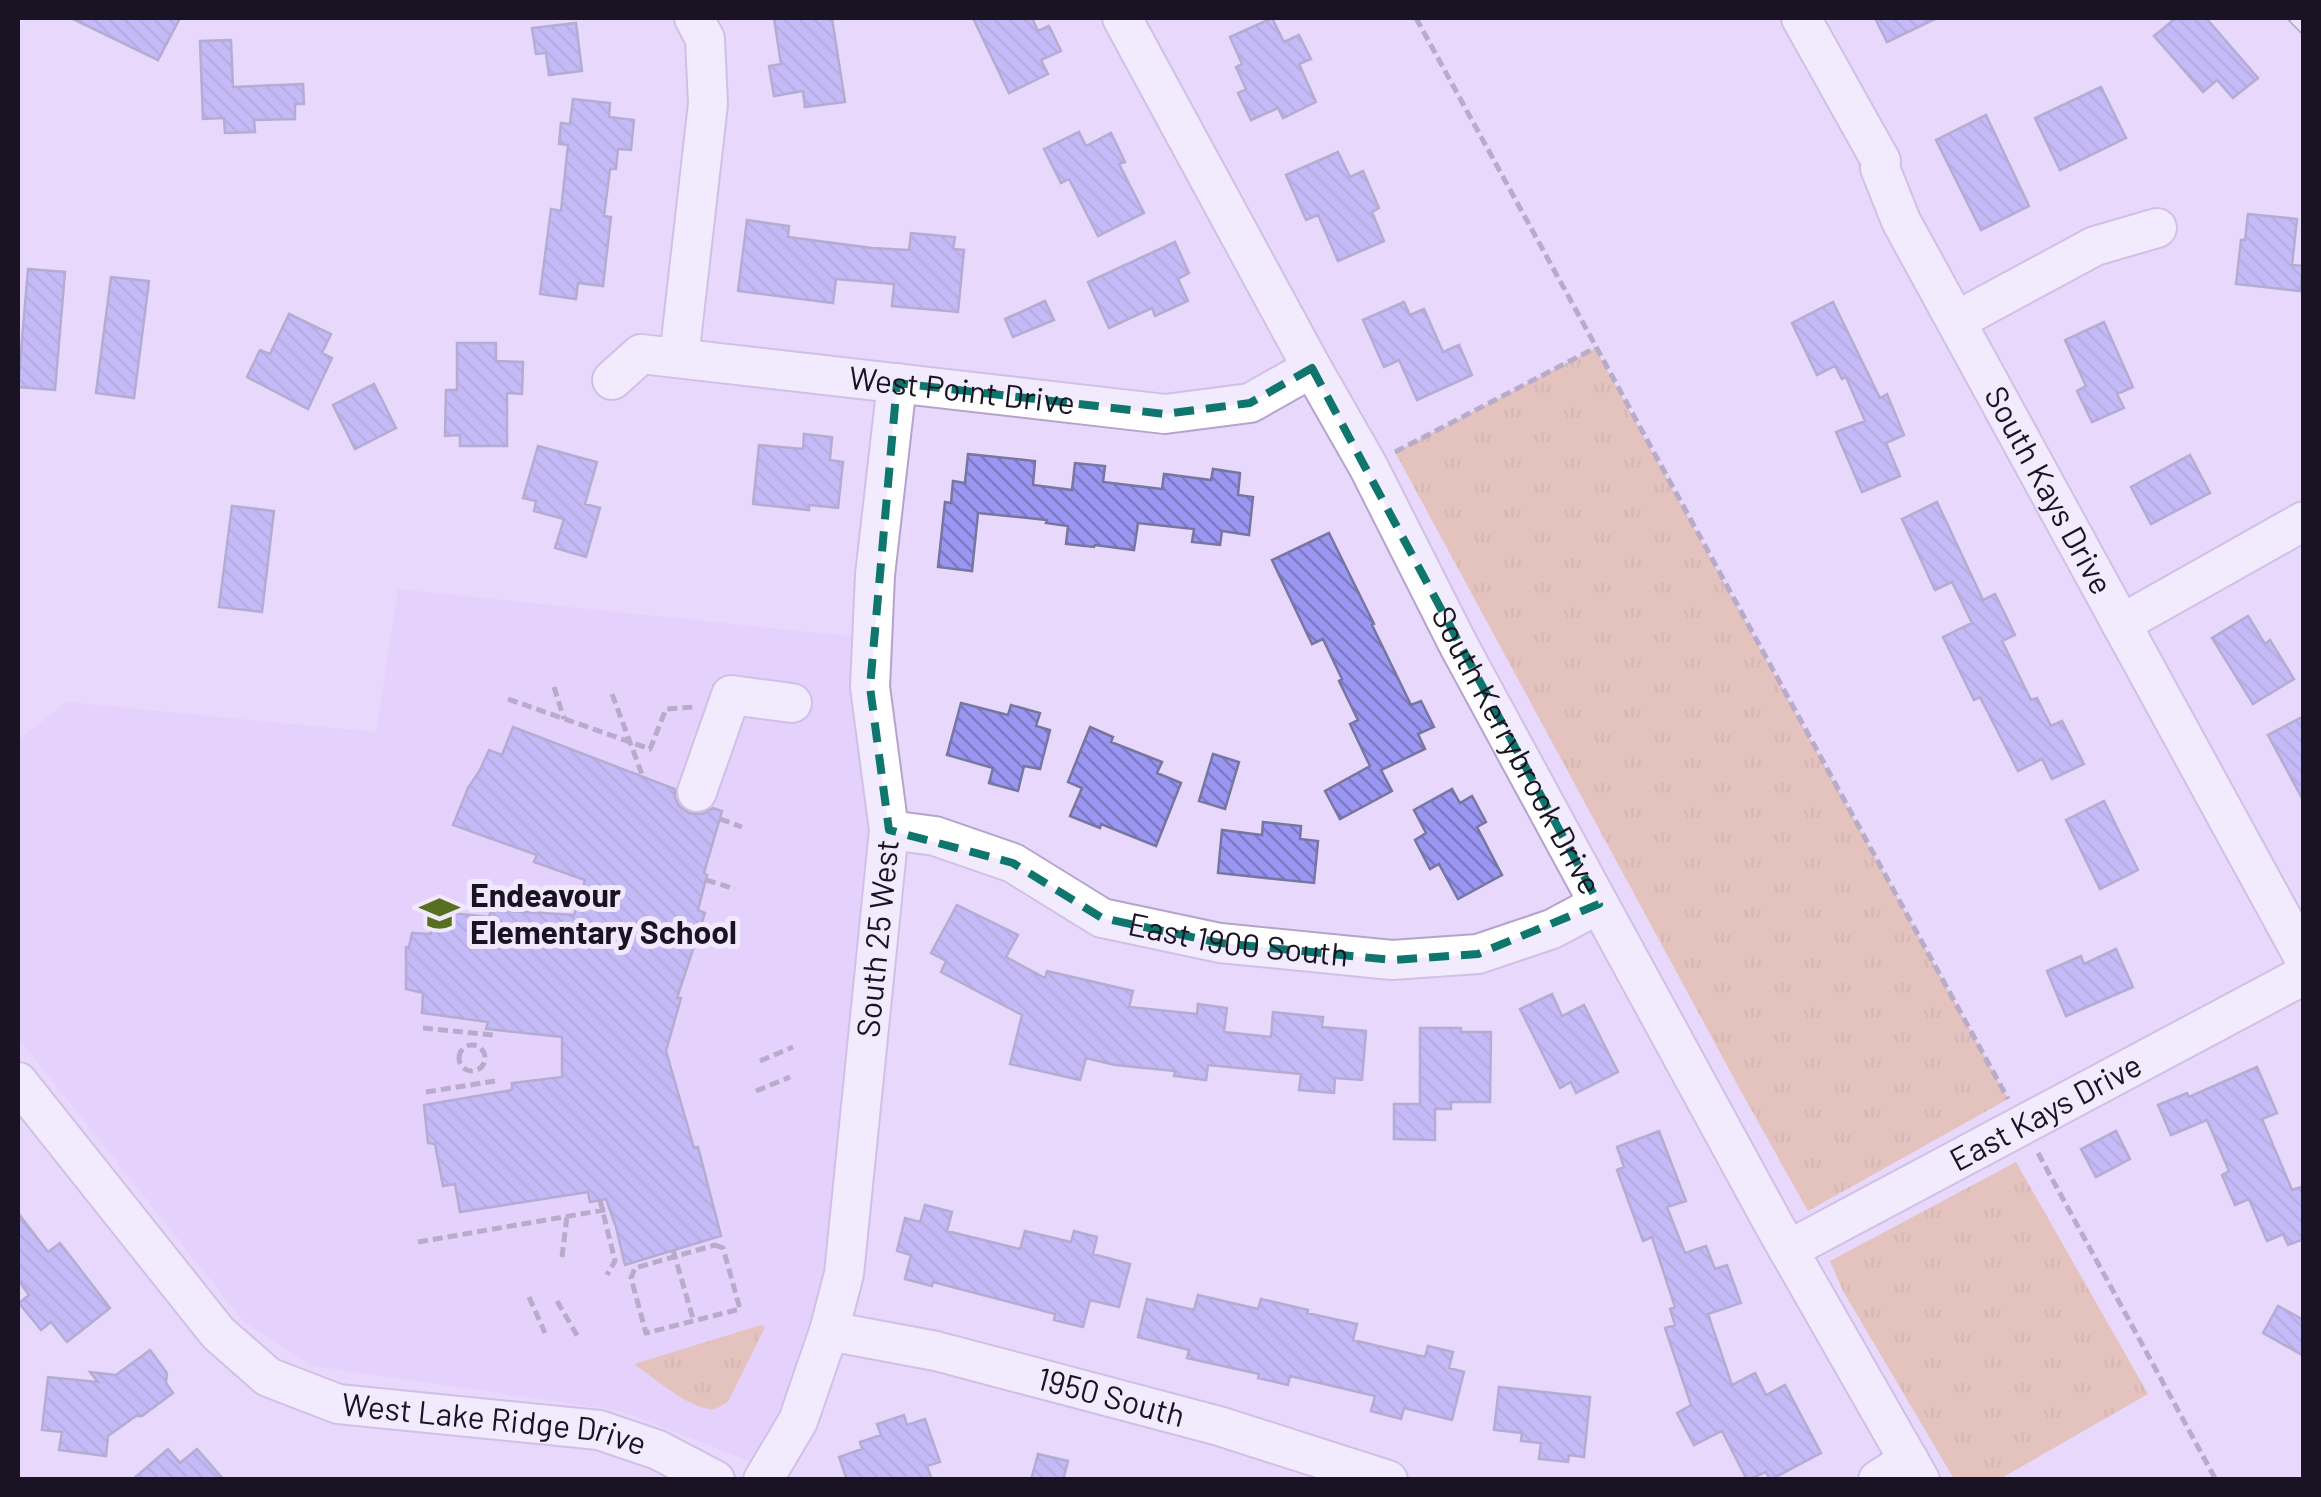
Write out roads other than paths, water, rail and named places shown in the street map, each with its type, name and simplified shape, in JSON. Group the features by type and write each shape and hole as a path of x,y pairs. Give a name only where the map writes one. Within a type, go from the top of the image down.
{"street":[{"path":"679,358 708,104 705,39 694,18"},
{"name":"South Kerrybrook Drive","path":"1122,18 1368,466 1459,646 1788,1250 1902,1473"},
{"name":"South Kays Drive","path":"1801,18 1880,161 1902,222 2304,958"},
{"path":"1956,322 2094,246 2157,228"},
{"name":"West Point Drive","path":"612,380 641,354 1166,414 1250,403 1312,368"},
{"name":"South 25 West","path":"762,1480 798,1421 844,1274 889,830 870,687 875,574 898,384"},
{"path":"2121,624 2304,520"},
{"path":"709,806 730,694 792,703"},
{"name":"East 1900 South","path":"889,830 935,836 1013,863 1102,918 1220,943 1392,960 1478,954 1552,929 1599,904"},
{"name":"East Kays Drive","path":"1788,1250 2304,975"},
{"name":"West Lake Ridge Drive","path":"18,1082 218,1333 268,1377 338,1404 599,1430 658,1450 715,1480"},
{"name":"1950 South","path":"829,1331 936,1351 1219,1426 1388,1480"}],"railway":[{"path":"2293,18 2304,29"}],"place":[{"name":"Endeavour Elementary School","path":"440,914"}]}
